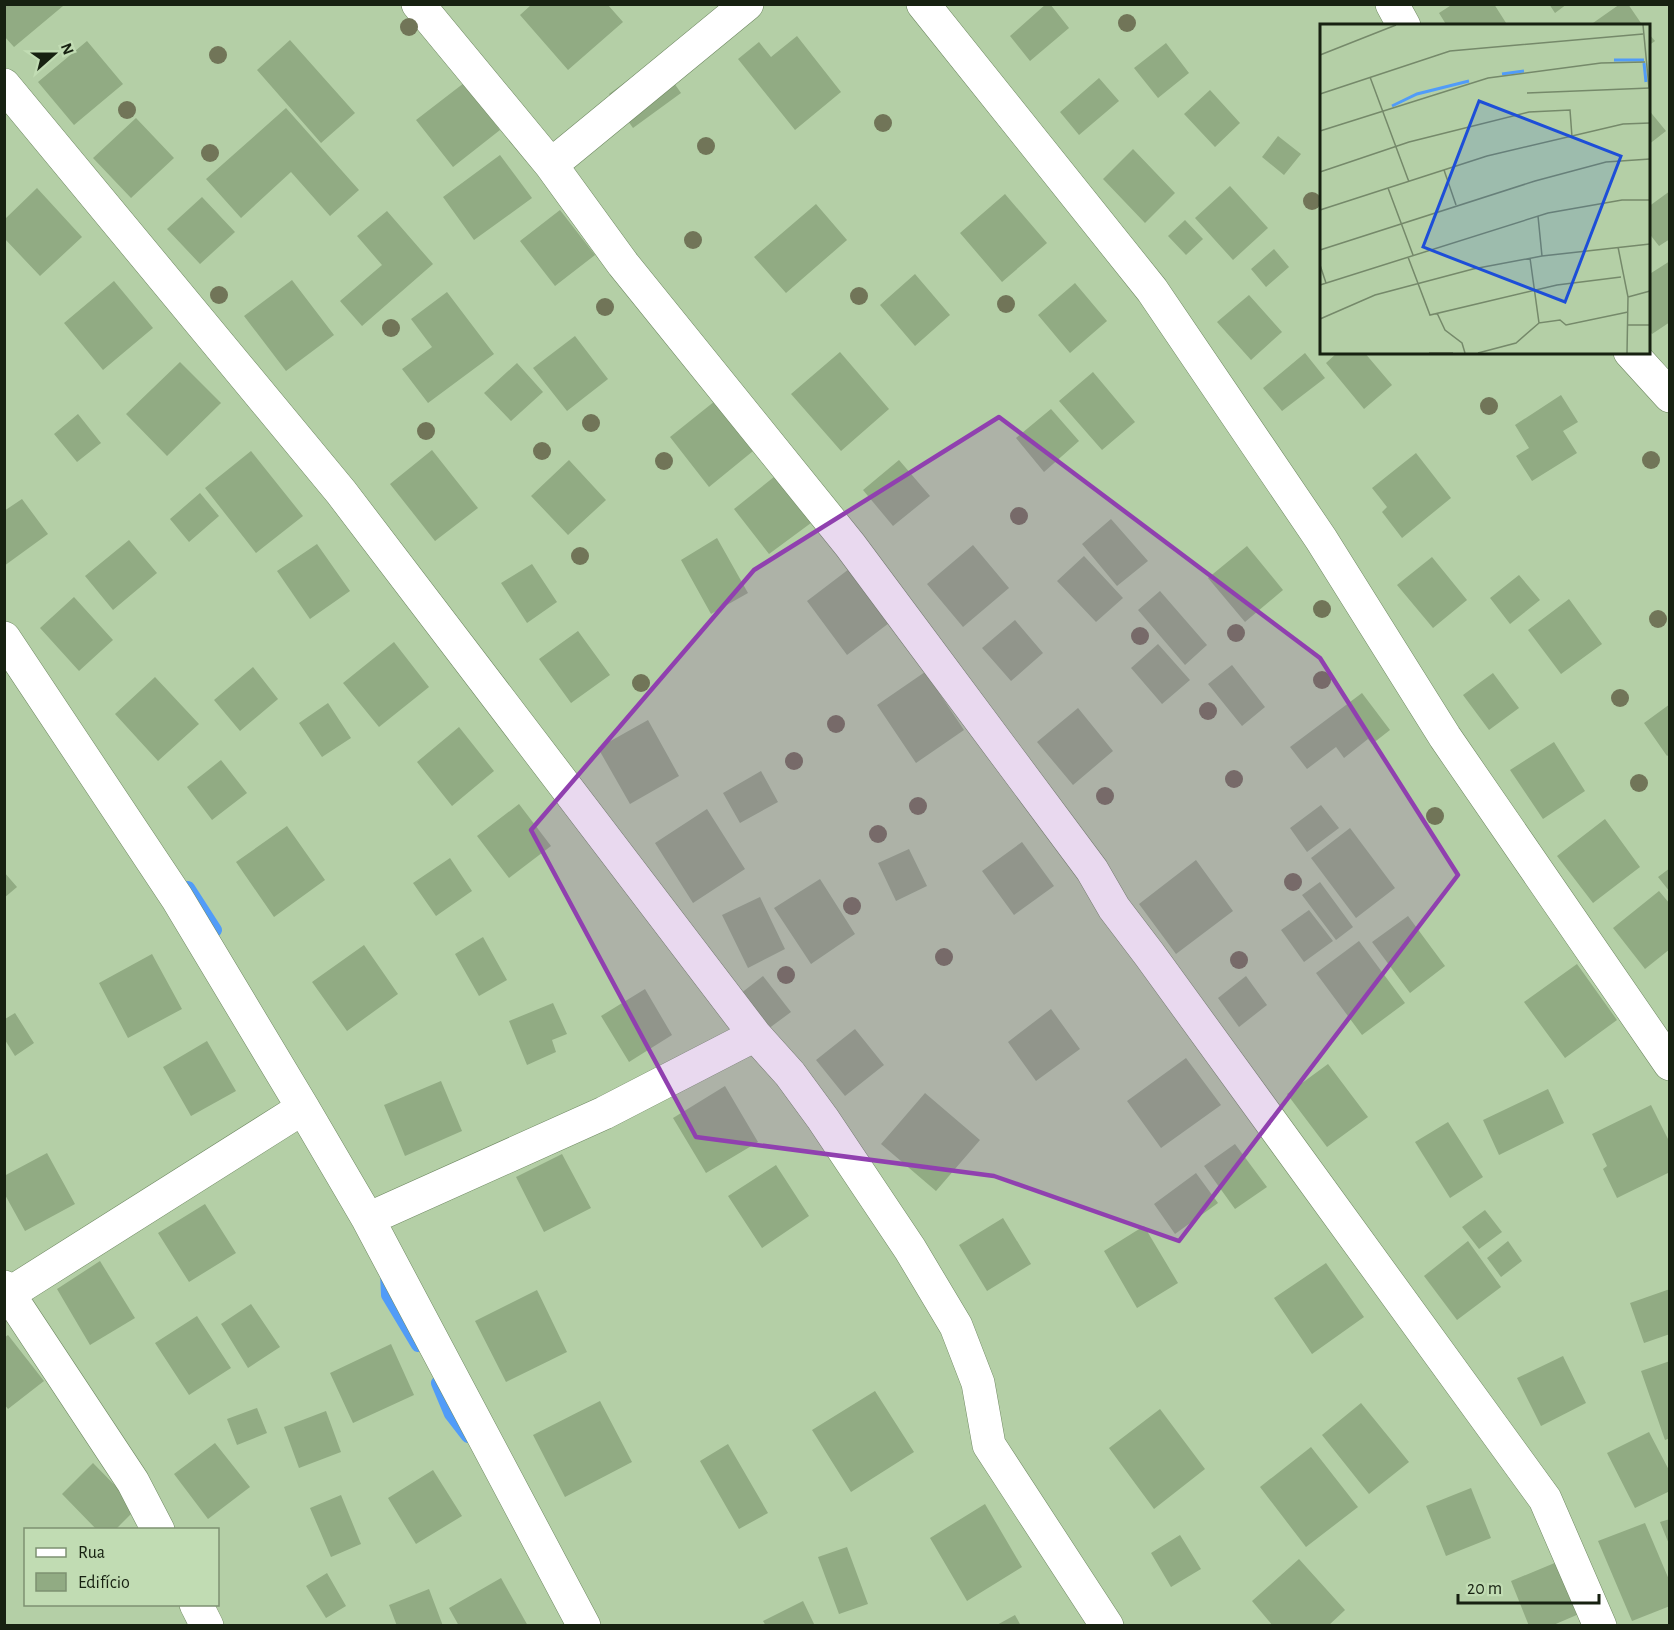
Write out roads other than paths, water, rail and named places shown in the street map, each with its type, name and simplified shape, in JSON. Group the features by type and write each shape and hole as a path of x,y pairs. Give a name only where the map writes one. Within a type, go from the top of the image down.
{"street":[{"path":"418,4 551,165 627,269 850,546 1092,870 1114,908 1545,1499 1600,1626"},
{"path":"551,165 747,4"},
{"path":"923,4 1152,290 1321,539 1445,737 1670,1064"},
{"path":"1392,4 1403,24"},
{"path":"4,85 341,492 755,1035 790,1074 823,1119 910,1249 956,1326 978,1383 989,1445 1107,1626"},
{"path":"1632,354 1670,396"},
{"path":"4,639 177,898 303,1108 368,1219 584,1626"},
{"path":"368,1219 604,1113 755,1035"},
{"path":"157,1528 133,1482 6,1292 303,1108"},
{"path":"197,1606 207,1626"}],"waterway":[{"path":"188,888 215,930"},
{"path":"387,1273 388,1295 418,1345"},
{"path":"438,1383 451,1414 468,1436"}]}
